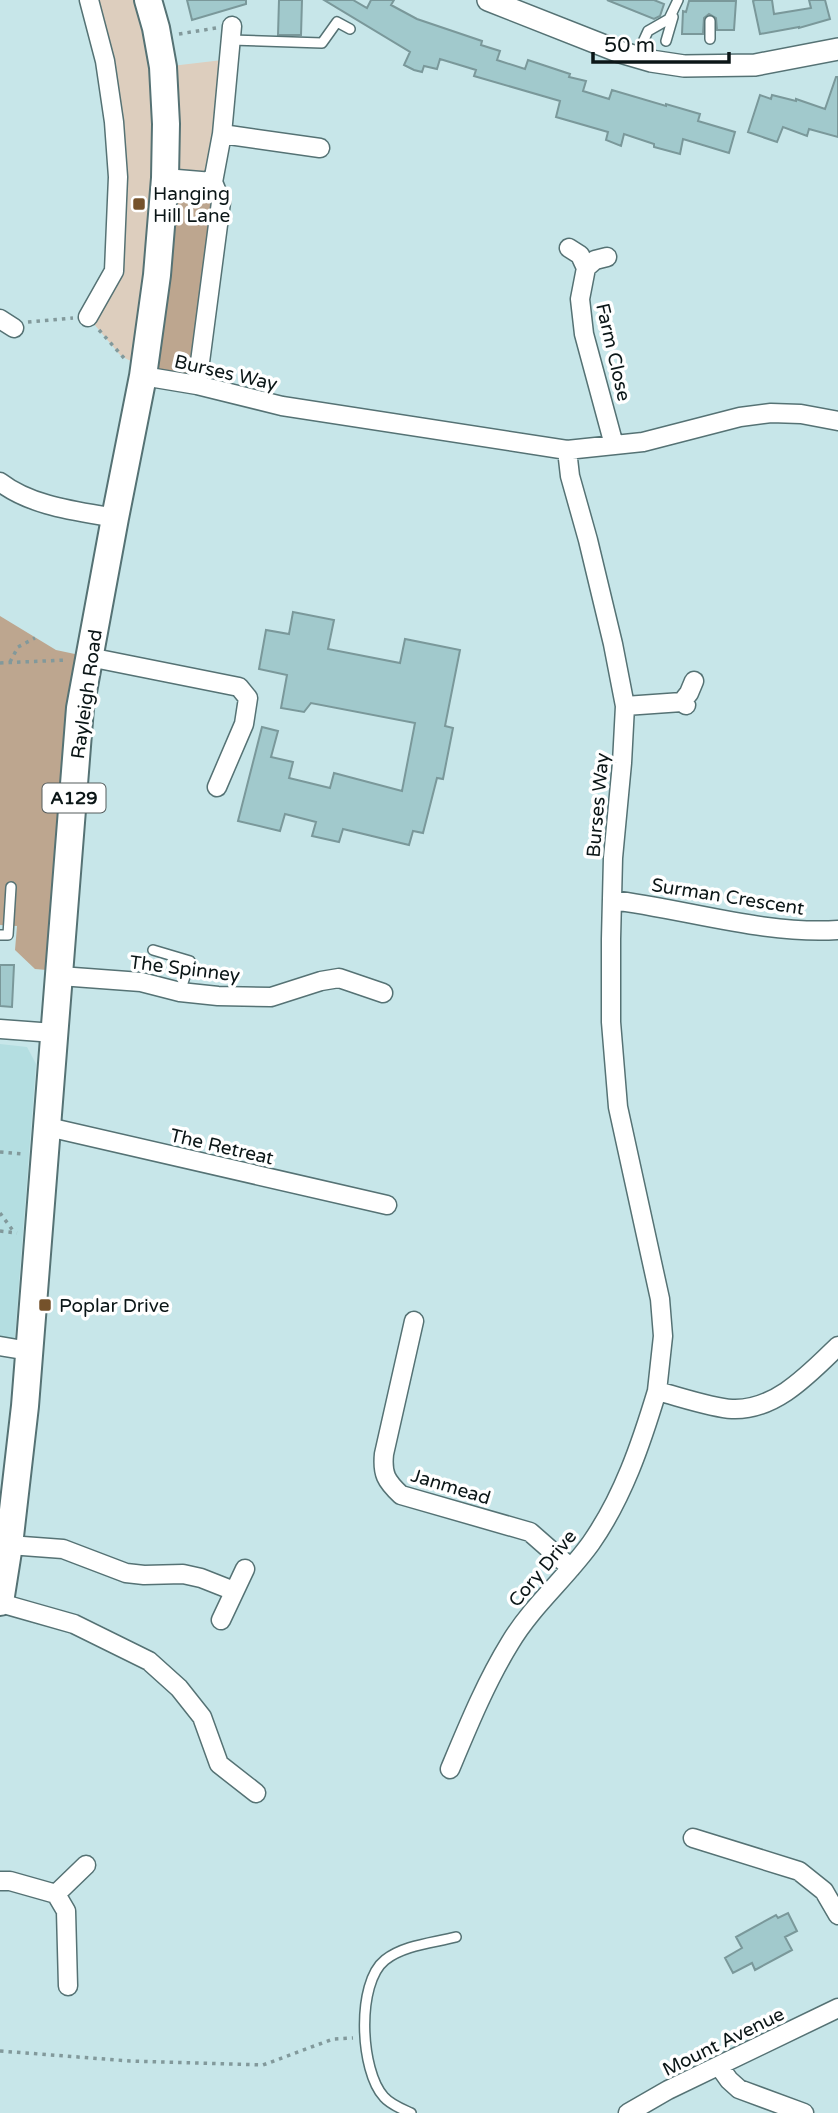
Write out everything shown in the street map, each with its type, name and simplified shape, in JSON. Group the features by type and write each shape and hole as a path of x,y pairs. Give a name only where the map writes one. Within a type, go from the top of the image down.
{"main road":[{"name":"Rayleigh Road","path":"0,1603 25,1406 80,708 143,376 157,275 165,178 166,124 163,67 148,0"}],"street":[{"path":"88,317 114,271 118,177 114,122 105,61 89,0"},
{"path":"488,0 636,57 684,66 755,65 838,49"},
{"path":"197,385 221,202 213,182 222,134 232,33"},
{"path":"222,134 320,148"},
{"path":"165,178 213,182"},
{"path":"569,247 580,255 586,268 595,260 607,257"},
{"name":"Farm Close","path":"586,268 580,299 584,334 614,445"},
{"name":"Burses Way","path":"143,376 197,385 282,406 567,450 570,476 613,644 625,706 613,858 611,1023 618,1107 660,1298 663,1336 657,1391"},
{"path":"567,450 643,442 740,417 771,413 801,414 838,422"},
{"path":"0,482 15,493 53,505 114,518"},
{"path":"89,657 239,687 248,698 244,724 216,787"},
{"path":"625,706 684,704 694,681"},
{"name":"Surman Crescent","path":"612,900 762,925 820,931 838,930"},
{"name":"The Spinney","path":"60,975 141,982 180,992 218,996 271,997 339,978 383,993"},
{"path":"0,1029 54,1033"},
{"name":"The Retreat","path":"48,1127 387,1205"},
{"name":"Janmead","path":"414,1321 384,1454 383,1470 390,1485 401,1495 530,1532 570,1568"},
{"path":"0,1346 29,1351"},
{"path":"657,1391 729,1409 744,1409 790,1390 838,1346"},
{"name":"Cory Drive","path":"450,1769 482,1695 509,1644 527,1617 592,1543 639,1451 657,1391"},
{"path":"9,1545 63,1549 126,1573 201,1577 234,1591"},
{"path":"221,1620 244,1569"},
{"path":"0,1603 74,1624 149,1661 179,1688 202,1717 219,1764 256,1793"},
{"path":"693,1838 799,1871 824,1891 838,1914"},
{"path":"56,1894 86,1865"},
{"path":"0,1881 56,1894 66,1912 68,1986"},
{"name":"Mount Avenue","path":"628,2113 668,2090 838,2008"},
{"path":"719,2066 739,2089 804,2113"}],"lane":[{"path":"636,57 648,31 666,22 677,4"},
{"path":"666,41 677,4"},
{"path":"710,21 710,39"},
{"path":"232,33 322,43 337,22 350,29"},
{"path":"0,935 8,935 11,887"},
{"path":"153,950 190,961 180,992"},
{"path":"411,2113 384,2098 374,2082 364,2038 364,2022 372,1978 382,1962 401,1951 456,1937"}],"path":[{"path":"157,37 232,33"},
{"path":"10,662 18,647 35,638"},
{"path":"0,663 89,657"},
{"path":"0,1213 14,1232"},
{"path":"0,2051 130,2062 263,2065 333,2039 364,2038"}],"shaded area":[{"path":"89,0 148,0 163,67 231,59 222,134 144,368 121,356 88,317 114,271 118,177"},
{"path":"165,178 213,182 221,202 197,385 143,376"},
{"path":"0,616 56,650 89,657 47,970 35,969 15,950 17,926 0,925"},
{"path":"0,1044 27,1047 36,1064 14,1348 0,1346"}],"building":[{"path":"187,0 246,0 246,4 192,20"},
{"path":"279,0 302,0 301,35 278,35"},
{"path":"324,0 353,0 367,8 371,0 394,0 391,5 417,19 482,41 481,45 500,51 497,60 525,69 528,60 570,74 569,77 586,81 583,91 609,99 612,90 700,114 698,121 735,132 729,153 683,139 680,154 654,147 654,144 624,134 621,146 606,140 608,132 556,117 560,101 474,76 476,70 440,59 437,69 424,66 422,72 414,70 404,65 410,52"},
{"path":"607,0 654,0 664,4 660,16 654,19"},
{"path":"772,0 774,14 811,8 809,0 825,0 830,19 799,28 760,34 753,1"},
{"path":"689,1 736,1 734,30 717,30 716,18 709,14 704,18 703,34 682,34 683,11 686,12"},
{"path":"836,77 838,137 809,129 807,136 783,127 777,142 748,132 760,95 771,99 772,95 796,99 825,109"},
{"path":"293,612 334,620 328,649 400,663 405,639 460,650 445,726 453,728 443,779 437,778 423,833 413,831 409,845 343,829 339,842 312,836 316,822 285,814 280,831 238,821 262,727 278,731 271,757 293,762 289,778 330,788 334,773 402,791 415,723 311,703 304,712 281,708 287,675 259,669 266,630 289,634"},
{"path":"0,965 14,965 12,1007 0,1006"},
{"path":"788,1913 797,1931 785,1937 792,1950 755,1970 752,1963 733,1973 725,1958 742,1948 736,1937 776,1915 778,1918"}],"place":[{"name":"Hanging Hill Lane","path":"139,204"},
{"name":"Poplar Drive","path":"45,1305"}]}
